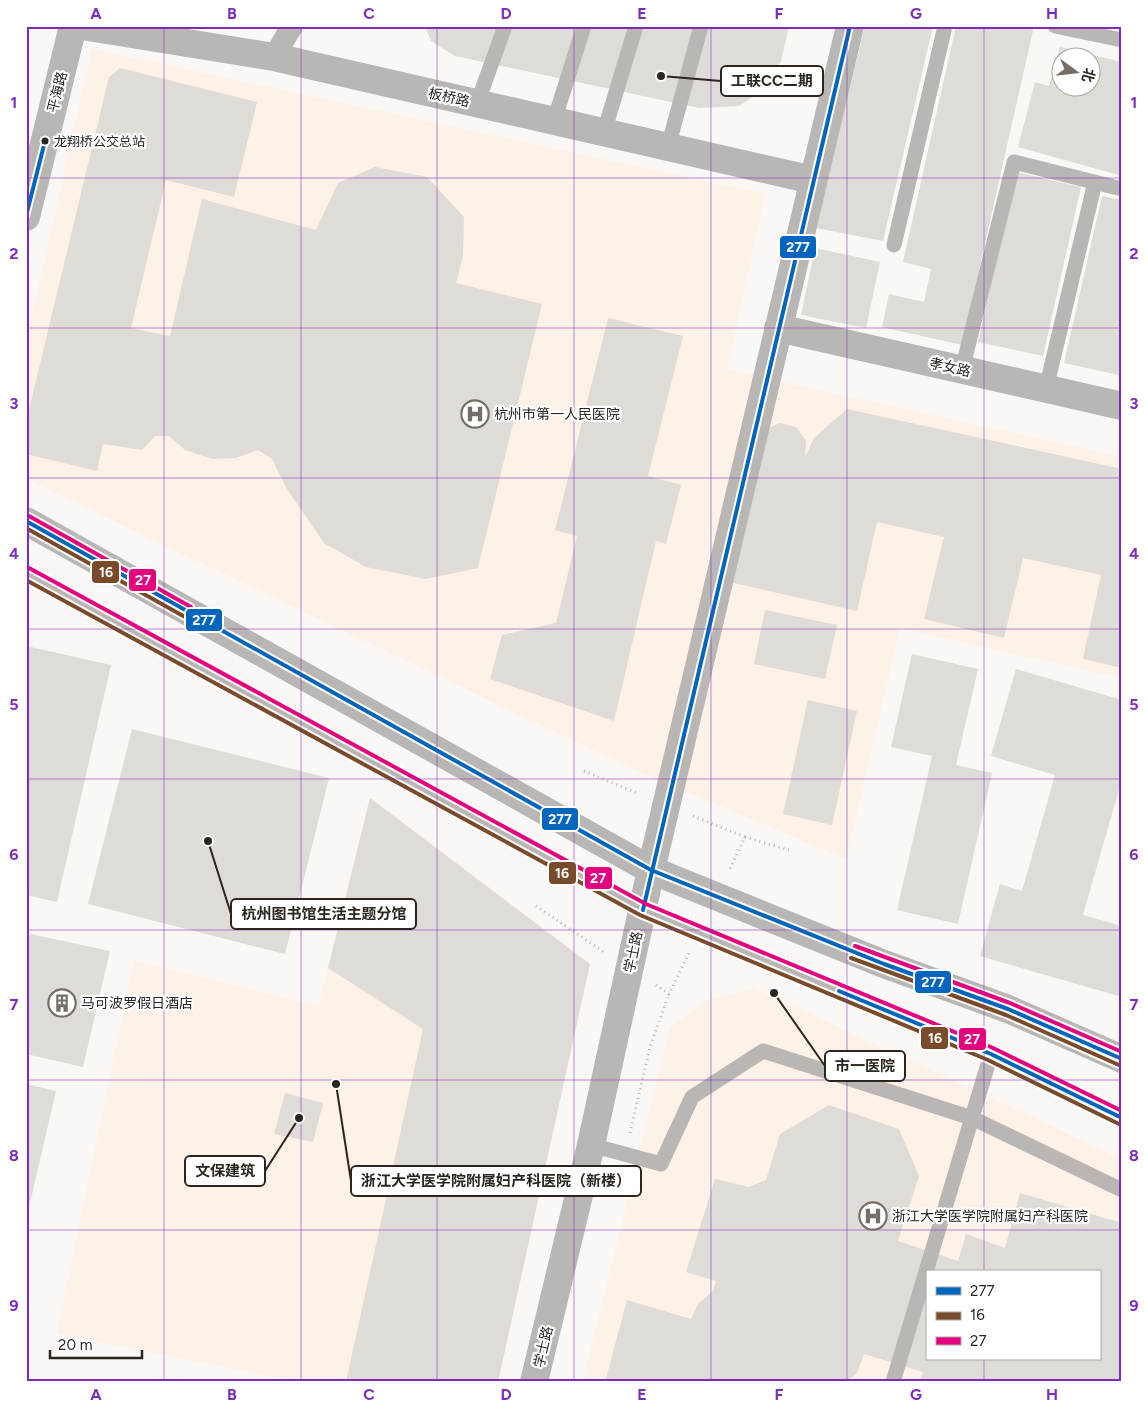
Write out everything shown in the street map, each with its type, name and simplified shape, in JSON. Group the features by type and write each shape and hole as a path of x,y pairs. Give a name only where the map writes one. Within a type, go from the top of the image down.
{"main road":[{"name":"平海路","path":"26,217 73,26"},
{"path":"26,521 651,870 884,964 1008,1009 1122,1060"}],"street":[{"name":"板桥路","path":"82,26 274,58 813,180"},
{"path":"274,58 292,26"},
{"name":"学士路","path":"534,1382 591,1145 651,870 850,26"},
{"name":"孝女路","path":"778,328 1122,406"}],"lane":[{"path":"477,104 505,26"},
{"path":"554,121 584,26"},
{"path":"604,132 636,26"},
{"path":"668,147 701,26"},
{"path":"894,245 945,26"},
{"path":"1055,26 1122,40"},
{"path":"962,370 1014,162 1122,189"},
{"path":"1046,389 1095,182"},
{"path":"26,574 643,910 991,1054 1122,1118"},
{"path":"591,1145 661,1164 692,1097 763,1051 972,1118 1122,1190"},
{"path":"927,1270 991,1054"},
{"path":"893,1382 926,1272"}],"path":[{"path":"584,771 627,789"},
{"path":"745,837 789,850"},
{"path":"536,906 573,931"},
{"path":"625,1154 650,1047 669,994"}],"shaded area":[{"name":"杭州市第一人民医院","path":"92,49 765,194 727,370 1122,457 1122,678 900,628 846,859 633,769 26,479 26,344"},
{"path":"370,798 590,964 498,1382 300,1382 57,1333 134,961 319,1006"},
{"name":"浙江大学医学院附属妇产科医院","path":"754,988 1122,1159 1122,1382 583,1382 670,1028 707,1000"}],"building":[{"path":"425,26 789,26 781,61 761,91 739,106 699,108 455,56 431,41"},
{"path":"865,26 933,26 883,241 816,228"},
{"path":"956,26 1034,26 962,345 882,327 889,294 924,302 931,269 903,262"},
{"path":"1100,57 1122,62 1122,176 1018,147 1035,82 1049,86 1050,82 1050,98 1100,98"},
{"path":"120,68 257,102 234,197 166,180 131,328 170,336 202,199 316,230 338,183 375,167 427,177 464,217 463,256 456,283 542,304 478,568 426,579 366,567 324,543 287,489 272,459 258,450 236,458 212,459 185,450 169,436 155,436 142,450 103,444 97,471 26,454 26,422 109,77"},
{"path":"1016,172 1081,187 1043,356 978,342"},
{"path":"1102,196 1122,200 1122,361 1119,375 1064,363"},
{"path":"815,248 880,262 866,328 801,315"},
{"path":"608,318 683,336 648,476 681,485 666,544 656,541 614,721 490,679 502,635 556,623 577,536 555,530"},
{"path":"847,409 1122,469 1122,668 1083,659 1101,575 1023,558 1004,638 924,619 944,537 877,522 857,611 725,581 764,430 780,423 796,427 806,440 805,457 814,438"},
{"path":"765,610 837,625 825,679 754,664"},
{"path":"26,646 111,665 57,902 26,895"},
{"path":"912,654 978,669 956,765 992,773 958,924 897,910 932,756 891,747"},
{"path":"1016,669 1122,700 1122,779 1083,915 1122,926 1122,997 980,956 1000,884 1022,891 1055,775 991,756"},
{"path":"808,700 857,711 832,825 783,814"},
{"path":"132,729 329,778 285,954 88,904"},
{"path":"370,798 590,964 498,1382 346,1382 423,1029 328,968"},
{"name":"马可波罗假日酒店","path":"26,933 110,951 83,1067 26,1054"},
{"path":"26,1084 56,1091 27,1216 26,1216"},
{"path":"285,1093 323,1103 313,1142 274,1134"},
{"path":"829,1105 899,1129 919,1176 898,1241 958,1261 966,1234 1005,1248 1020,1193 1122,1223 1122,1374 1119,1382 920,1382 923,1372 864,1354 857,1373 846,1382 605,1382 627,1300 691,1319 698,1304 713,1291 716,1281 686,1272 715,1179 749,1187 766,1180 780,1134"}],"transit line":[{"name":"277","path":"643,910 850,26"},
{"name":"277","path":"26,216 45,141"},
{"name":"27","path":"29,516 191,607"},
{"name":"277","path":"26,521 651,870 884,964 1008,1009 1122,1059"},
{"name":"16","path":"26,528 185,617"},
{"name":"27","path":"29,568 646,904 993,1048 1122,1111"},
{"name":"16","path":"26,580 640,915 988,1060 1119,1124"},
{"name":"27","path":"855,946 1010,1003 1122,1052"},
{"name":"16","path":"851,958 1006,1015 1119,1065"},
{"name":"277","path":"839,991 991,1054 1122,1118"}],"place":[{"name":"工联CC二期","path":"661,76"},
{"name":"龙翔桥公交总站","path":"45,141"},
{"name":"杭州市第一人民医院","path":"475,414"},
{"name":"杭州图书馆生活主题分馆","path":"208,841"},
{"name":"市一医院","path":"774,993"},
{"name":"马可波罗假日酒店","path":"62,1003"},
{"name":"浙江大学医学院附属妇产科医院（新楼）","path":"336,1084"},
{"name":"文保建筑","path":"299,1118"},
{"name":"浙江大学医学院附属妇产科医院","path":"873,1216"}]}
